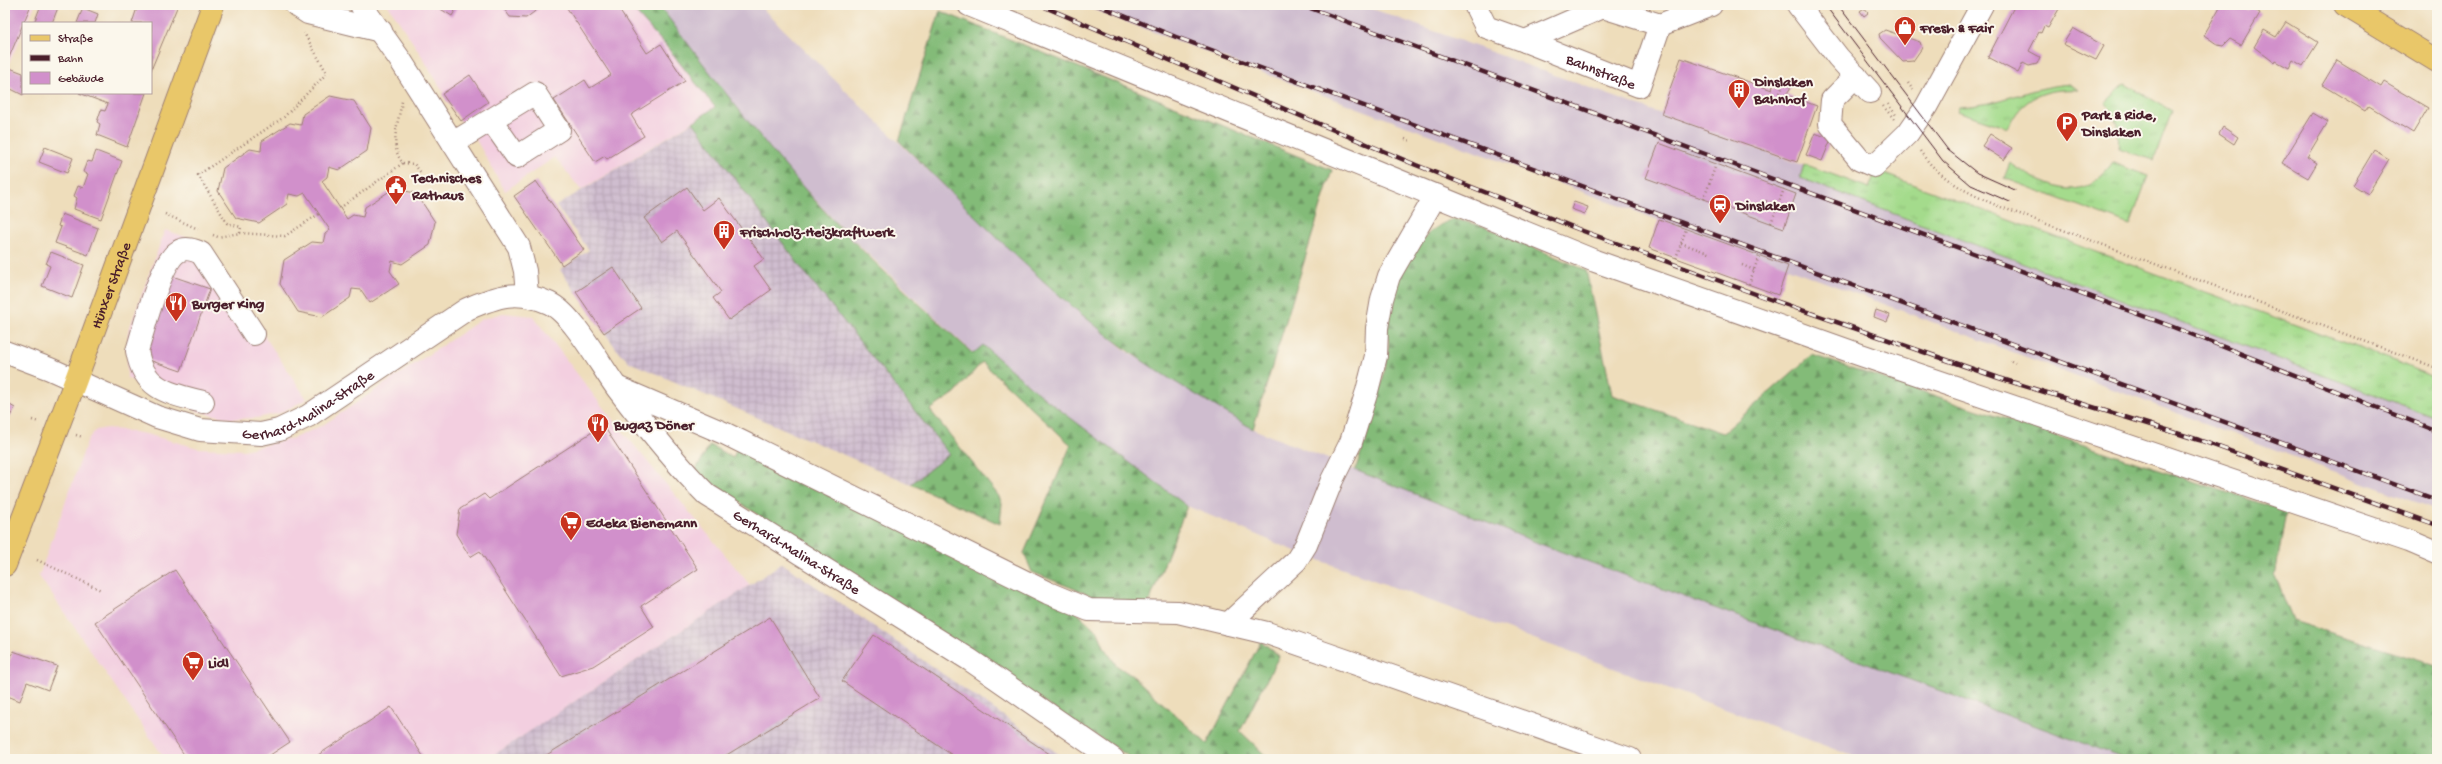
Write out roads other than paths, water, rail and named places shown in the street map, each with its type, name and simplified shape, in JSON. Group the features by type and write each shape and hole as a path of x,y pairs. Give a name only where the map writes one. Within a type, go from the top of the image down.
{"main road":[{"name":"Hünxer Straße","path":"5,565 75,382 212,5"},
{"path":"2345,5 2437,60"}],"street":[{"path":"361,5 381,31 519,247 525,271 527,295"},
{"path":"969,5 1595,261 1866,356 2409,541 2437,553"},
{"name":"Bahnstraße","path":"1475,5 1486,27 1639,86 1660,25"},
{"path":"1525,41 1603,7 1660,25 1711,5"},
{"path":"1798,5 1863,84 1832,100 1830,124 1860,160 1874,166 1903,126 1924,110 1982,5"},
{"path":"299,7 381,31"},
{"path":"453,143 491,120"},
{"path":"1228,624 1296,561 1306,545 1332,480 1351,442 1367,391 1376,356 1377,328 1382,299 1389,276 1436,195"},
{"path":"203,402 175,395 155,385 144,375 139,363 137,351 161,277 170,260 180,251 190,249 201,253 254,334"},
{"name":"Gerhard-Malina-Straße","path":"5,352 50,369 75,382 157,417 200,430 262,434 279,430 308,416 467,309 495,297 527,295 550,304 573,324 617,388 683,471 707,496 970,660 1113,759"},
{"path":"617,388 726,434 1048,592 1088,610 1178,612 1267,633 1630,759"}],"tram line":[{"path":"1825,5 1943,161 1971,185 2010,202"},
{"path":"1838,5 1948,150 1977,173 2015,190"}],"railway":[{"path":"1040,5 1416,165 1583,231 1761,296 1999,378 2199,440 2437,525"},
{"path":"1097,5 1176,37 2437,500"},
{"path":"1302,5 2173,327 2437,431"}],"place":[{"name":"Fresh & Fair","path":"1905,46"},
{"name":"Dinslaken Bahnhof","path":"1739,110"},
{"name":"Park & Ride, Dinslaken","path":"2067,142"},
{"name":"Technisches Rathaus","path":"396,206"},
{"name":"Dinslaken","path":"1720,224"},
{"name":"Frischholz-Heizkraftwerk","path":"724,250"},
{"name":"Burger King","path":"176,322"},
{"name":"Bugaz Döner","path":"598,444"},
{"name":"Edeka Bienemann","path":"571,542"},
{"name":"Lidl","path":"193,682"}]}
